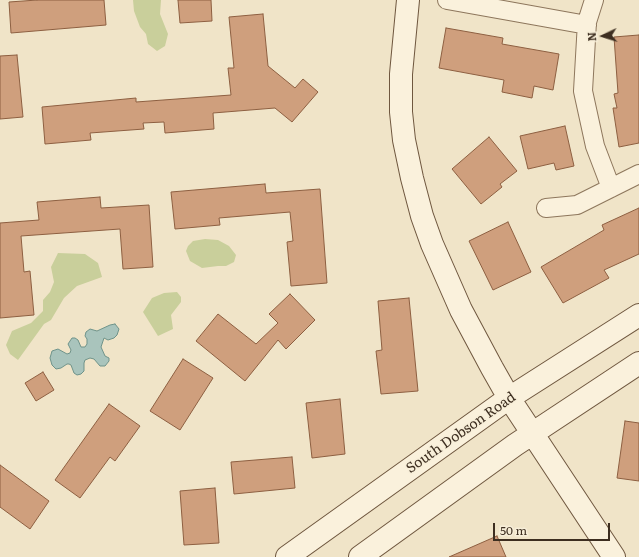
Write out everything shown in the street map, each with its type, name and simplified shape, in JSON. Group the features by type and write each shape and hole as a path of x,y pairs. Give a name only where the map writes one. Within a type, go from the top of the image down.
{"main road":[{"path":"408,0 401,74 401,112 404,140 414,186 432,244 461,310 509,398 614,557"},
{"name":"South Dobson Road","path":"287,557 509,398 639,315"},
{"path":"360,557 533,433 639,363"}],"street":[{"path":"447,0 586,26"},
{"path":"594,0 586,26 583,91 595,146 611,188"},
{"path":"546,208 577,205 639,174"}],"green space":[{"path":"133,0 161,0 160,14 168,34 165,46 157,51 148,44 146,34 140,27 134,11"},
{"path":"205,239 218,240 229,246 236,255 234,262 226,266 202,268 190,261 186,251 188,246 193,241"},
{"path":"58,253 85,254 98,263 102,277 77,286 64,298 51,320 44,324 18,360 10,354 6,345 12,331 31,323 43,311 43,300 50,292 54,282 51,267"},
{"path":"177,292 181,297 181,302 171,315 173,329 158,336 143,312 152,298 164,293"}],"water":[{"path":"115,324 119,329 117,335 108,340 104,338 101,347 105,356 109,358 109,361 105,366 100,366 94,359 90,358 85,360 84,371 77,375 74,373 71,365 69,364 56,369 52,365 50,358 52,351 58,349 67,354 70,353 71,350 68,344 72,338 78,340 81,347 85,347 87,344 87,339 85,336 86,332 90,329 97,331"}],"building":[{"path":"37,0 104,0 106,25 11,33 9,2"},
{"path":"178,0 211,0 212,21 180,23"},
{"path":"263,14 268,66 295,88 303,79 318,92 292,122 275,108 213,113 214,129 165,133 164,122 143,123 144,129 90,133 91,140 45,144 42,107 136,98 136,102 231,95 228,68 234,68 229,17"},
{"path":"446,28 503,38 502,44 559,54 553,90 534,86 532,98 502,92 504,80 439,68"},
{"path":"639,35 639,143 619,147 613,108 617,108 614,94 618,93 614,37"},
{"path":"17,55 23,117 0,119 0,56"},
{"path":"565,126 574,166 556,170 554,163 528,169 520,136"},
{"path":"489,137 517,171 500,184 502,187 481,204 452,169"},
{"path":"265,184 266,193 320,189 327,283 291,286 287,242 293,241 290,212 219,218 220,225 175,229 171,192"},
{"path":"100,197 101,208 149,205 153,267 123,269 120,229 21,236 24,272 30,271 34,315 0,318 0,223 39,220 37,202"},
{"path":"639,208 639,254 604,270 609,278 563,303 541,267 604,230 602,225"},
{"path":"508,222 531,272 493,290 469,241"},
{"path":"290,294 315,320 286,349 278,340 245,381 196,341 218,314 256,344 278,323 269,314"},
{"path":"409,298 418,391 381,394 376,351 382,350 378,301"},
{"path":"183,359 213,378 180,430 150,411"},
{"path":"43,372 54,390 36,401 25,383"},
{"path":"340,399 345,454 312,458 306,403"},
{"path":"109,404 140,426 115,461 110,457 80,498 55,480"},
{"path":"625,421 639,423 639,481 617,478"},
{"path":"292,457 295,488 234,494 231,462"},
{"path":"0,465 49,501 30,529 0,507"},
{"path":"215,488 219,543 184,545 180,491"},
{"path":"497,536 506,557 449,557"}]}
